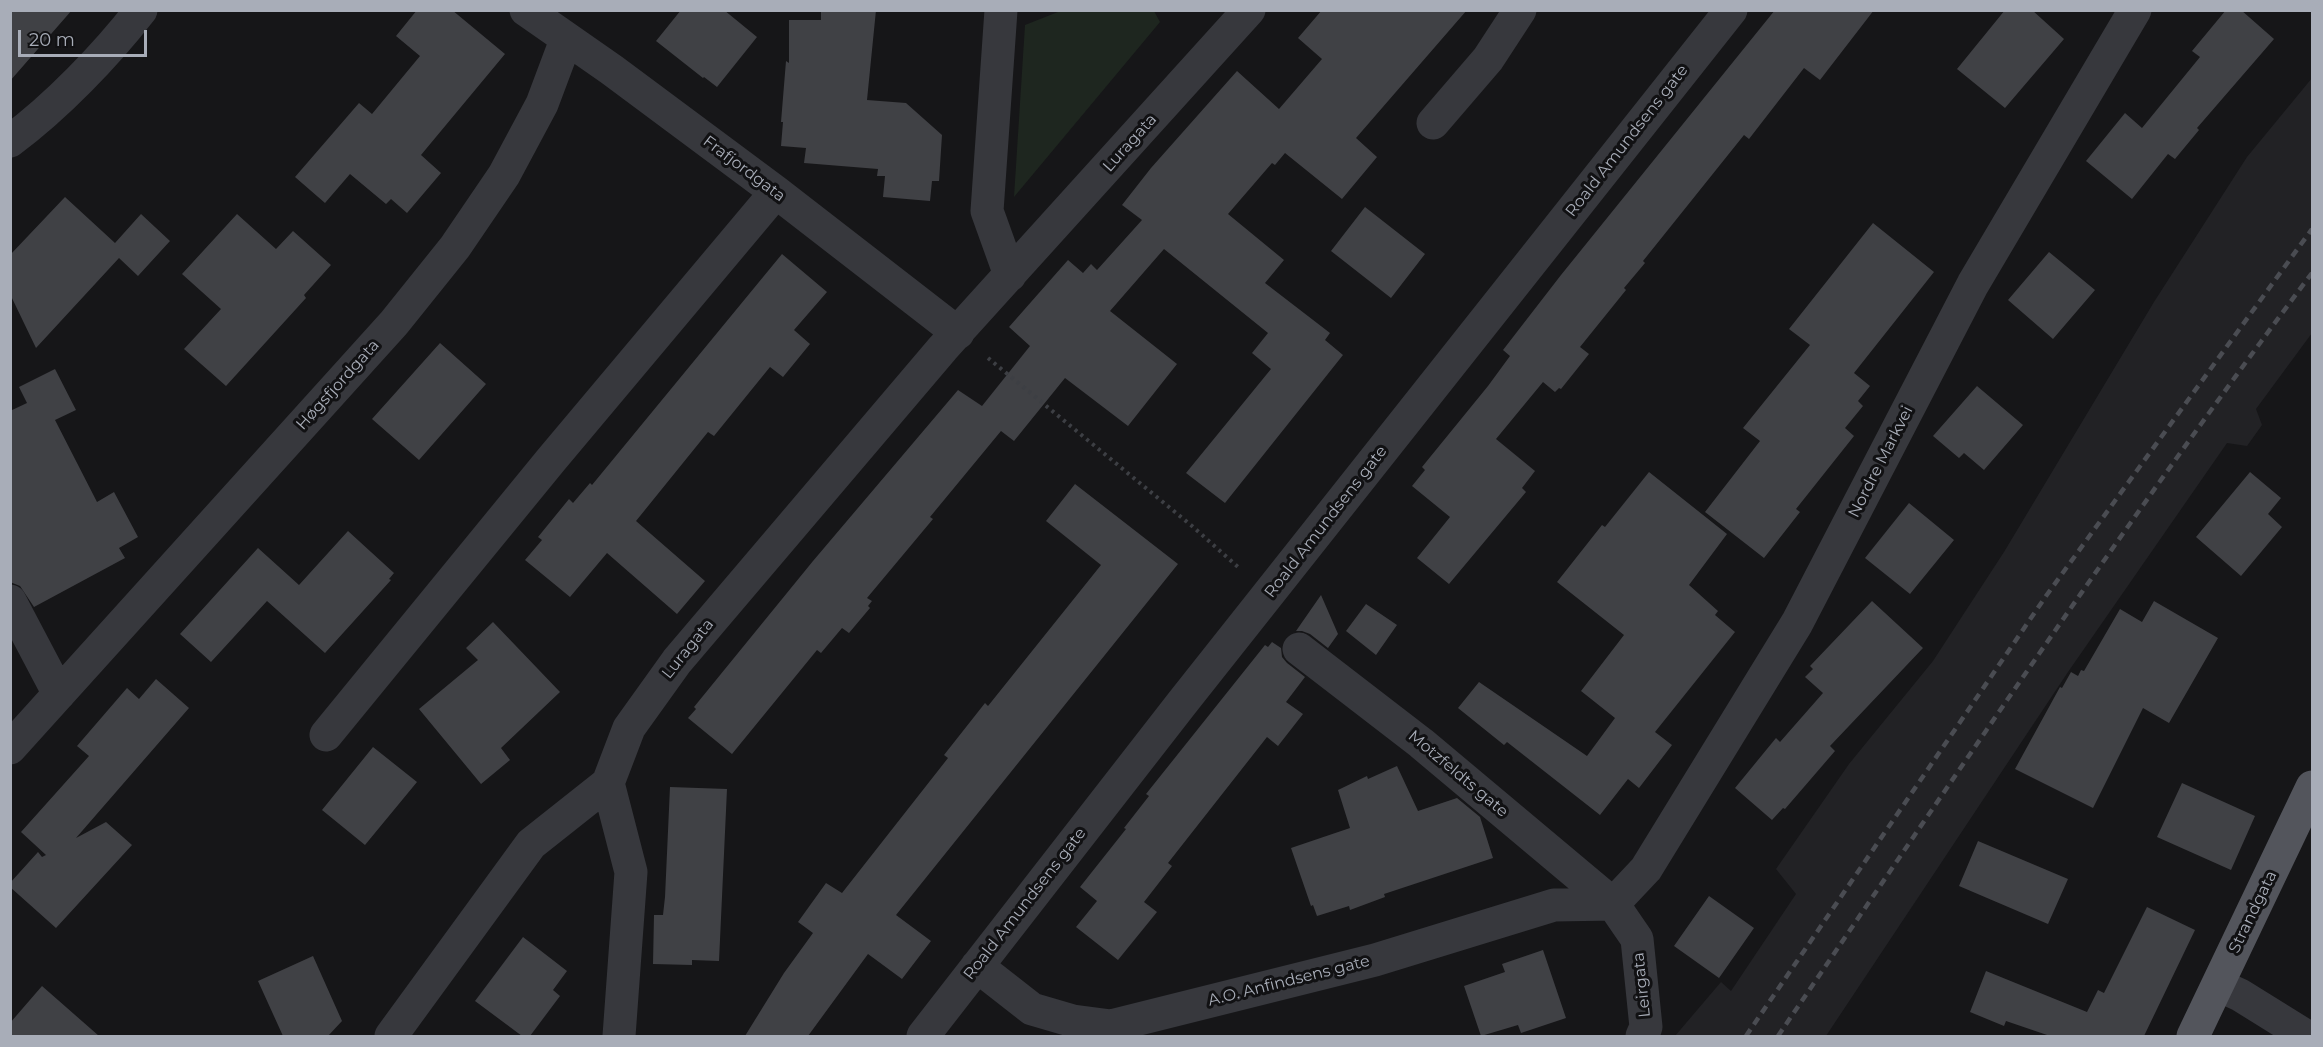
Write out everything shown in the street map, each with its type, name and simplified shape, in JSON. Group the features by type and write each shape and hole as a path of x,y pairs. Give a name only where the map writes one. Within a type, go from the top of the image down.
{"main road":[{"name":"Strandgata","path":"2193,1036 2313,788"}],"street":[{"path":"10,141 33,124 103,55 141,10"},
{"name":"Frafjordgata","path":"526,10 612,70 776,192 958,333"},
{"path":"1001,10 987,211 1010,275"},
{"name":"Luragata","path":"608,783 629,728 677,661 958,333 1249,10"},
{"path":"1434,123 1488,59 1521,10"},
{"name":"Roald Amundsens gate","path":"923,1036 1731,10"},
{"name":"Nordre Markvei","path":"1613,904 1646,869 1797,623 1973,284 2135,10"},
{"name":"Høgsfjordgata","path":"10,748 394,323 455,247 504,175 542,104 566,40"},
{"path":"326,735 544,469 776,192"},
{"path":"10,601 59,694"},
{"name":"Motzfeldts gate","path":"1299,649 1421,743 1613,904"},
{"path":"391,1036 531,844 608,783 631,872 619,1036"},
{"name":"A.O. Anfindsens gate","path":"976,966 1032,1008 1073,1021 1111,1026 1375,960 1554,905 1613,904"},
{"name":"Leirgata","path":"1613,904 1637,939 1646,1027 1642,1036"},
{"path":"2218,986 2241,995 2306,1036"}],"path":[{"path":"958,333 1192,526 1238,567"}],"shaded area":[{"path":"1063,10 1154,11 1160,22 1014,197 1025,25"},
{"path":"2312,78 2312,333 2256,409 2262,425 2247,446 2227,443 2068,672 1826,1036 1675,1036 1721,982 1731,991 1796,894 1776,869 1849,764 1933,661 2004,552 2154,302 2247,157"}],"building":[{"path":"10,10 72,10 10,81"},
{"path":"417,10 452,10 505,54 421,155 441,173 407,213 391,199 386,204 350,174 325,203 295,177 359,103 372,114 420,56 396,36"},
{"path":"681,10 724,10 757,37 717,87 656,41"},
{"path":"821,10 876,10 867,100 906,103 942,135 939,181 932,181 930,201 883,197 885,176 877,176 878,169 804,163 806,148 781,146 786,61 789,63 789,20 821,20"},
{"path":"1322,10 1467,10 1356,138 1377,157 1342,199 1285,153 1275,165 1272,163 1228,214 1284,260 1265,283 1330,333 1325,340 1343,355 1225,503 1186,473 1271,369 1252,353 1268,333 1164,249 1110,311 1177,364 1128,426 1065,378 1014,441 1001,431 930,517 933,519 867,598 872,601 868,606 870,608 849,633 842,628 821,653 817,650 732,754 688,718 696,709 694,707 813,561 958,390 982,406 1030,346 1009,327 1068,260 1083,273 1091,264 1097,270 1142,220 1122,205 1151,168 1237,71 1279,109 1322,59 1298,38"},
{"path":"1775,10 1874,10 1820,80 1804,68 1749,139 1744,135 1643,261 1645,263 1624,288 1626,290 1580,347 1589,354 1561,389 1555,392 1543,382 1496,439 1535,471 1522,488 1526,492 1449,584 1417,558 1450,517 1412,486 1425,470 1422,467 1510,356 1503,350"},
{"path":"2005,10 2032,10 2064,39 2005,108 1957,69"},
{"path":"2226,10 2241,10 2274,39 2197,128 2199,130 2175,159 2168,154 2132,199 2086,161 2125,113 2142,128 2200,57 2192,51"},
{"path":"65,197 115,243 141,214 170,241 138,276 119,258 36,348 10,294 10,255"},
{"path":"1365,207 1425,254 1391,298 1331,251"},
{"path":"237,214 276,249 293,231 331,265 304,295 306,298 226,386 184,349 221,309 182,274"},
{"path":"1873,223 1934,272 1854,373 1870,386 1858,401 1863,406 1845,428 1854,436 1796,509 1800,512 1764,558 1705,512 1760,441 1743,428 1810,345 1789,329"},
{"path":"2049,252 2095,290 2053,339 2008,300"},
{"path":"782,254 827,292 794,330 810,344 783,377 770,367 714,436 708,432 636,521 705,581 677,614 607,553 570,597 525,560 542,540 538,537 569,499 573,503 590,483 592,485"},
{"path":"440,343 486,384 419,460 372,419"},
{"path":"55,369 76,410 55,420 97,502 114,492 138,537 119,548 125,558 34,607 20,586 10,582 10,411 27,403 19,387"},
{"path":"1977,386 2023,425 1984,470 1964,453 1959,458 1933,436"},
{"path":"1649,472 1727,534 1689,585 1718,611 1715,615 1735,632 1655,732 1672,745 1639,788 1628,779 1600,815 1507,742 1504,745 1458,708 1479,682 1587,756 1615,718 1581,691 1624,635 1557,582 1602,525 1605,527"},
{"path":"2250,472 2281,498 2268,514 2282,527 2241,576 2196,537"},
{"path":"1075,484 1178,564 896,915 931,941 902,979 868,954 808,1036 745,1036 784,973 813,933 798,922 826,883 842,893 948,758 944,755 985,703 988,706 1101,565 1046,521"},
{"path":"1909,503 1954,540 1910,594 1865,558"},
{"path":"348,531 394,573 389,579 391,580 325,653 267,601 211,662 180,634 258,548 299,585"},
{"path":"1321,595 1338,634 1328,648 1310,634 1296,631"},
{"path":"1872,601 1923,648 1830,746 1835,751 1785,809 1783,808 1772,820 1735,788 1776,738 1780,742 1823,693 1805,677 1813,669 1810,666"},
{"path":"2154,601 2218,638 2169,723 2143,708 2093,808 2015,769 2060,687 2062,688 2071,672 2078,676 2081,670 2084,671 2120,609 2142,622"},
{"path":"1366,604 1397,625 1376,655 1346,631"},
{"path":"493,622 560,692 501,748 510,760 481,784 419,709 478,660 466,648"},
{"path":"1272,642 1281,648 1282,657 1287,663 1305,677 1286,702 1303,714 1278,746 1267,737 1168,863 1172,866 1144,902 1157,912 1118,960 1076,927 1097,901 1080,887 1126,829 1124,828 1149,796 1146,794 1265,645 1268,647"},
{"path":"156,679 189,708 76,838 106,822 132,845 56,928 10,887 10,883 38,852 42,857 46,855 21,832 89,756 77,746 127,688 139,699"},
{"path":"373,747 417,782 365,845 322,810"},
{"path":"1397,766 1418,811 1457,798 1480,817 1493,858 1384,894 1385,897 1350,910 1349,906 1317,916 1313,905 1311,906 1291,848 1350,828 1338,790 1367,776 1368,779"},
{"path":"2182,783 2255,816 2231,870 2157,837"},
{"path":"670,787 727,789 719,961 692,960 692,965 653,964 654,915 663,915 665,897"},
{"path":"1978,841 2068,879 2048,924 1959,886"},
{"path":"1709,896 1754,928 1719,978 1674,946"},
{"path":"2147,907 2195,930 2144,1036 2050,1036 2006,1021 2004,1026 1970,1012 1986,971 2087,1012 2098,990 2104,993"},
{"path":"523,937 567,971 553,990 560,996 530,1036 522,1036 475,1001"},
{"path":"1543,950 1566,1018 1521,1033 1518,1025 1481,1036 1464,986 1505,972 1502,964"},
{"path":"313,956 342,1021 328,1036 283,1036 258,981"},
{"path":"42,986 99,1036 10,1036 10,1023"}],"railway":[{"path":"1746,1036 2046,596 2312,229"},
{"path":"1778,1036 2107,556 2312,273"}]}
